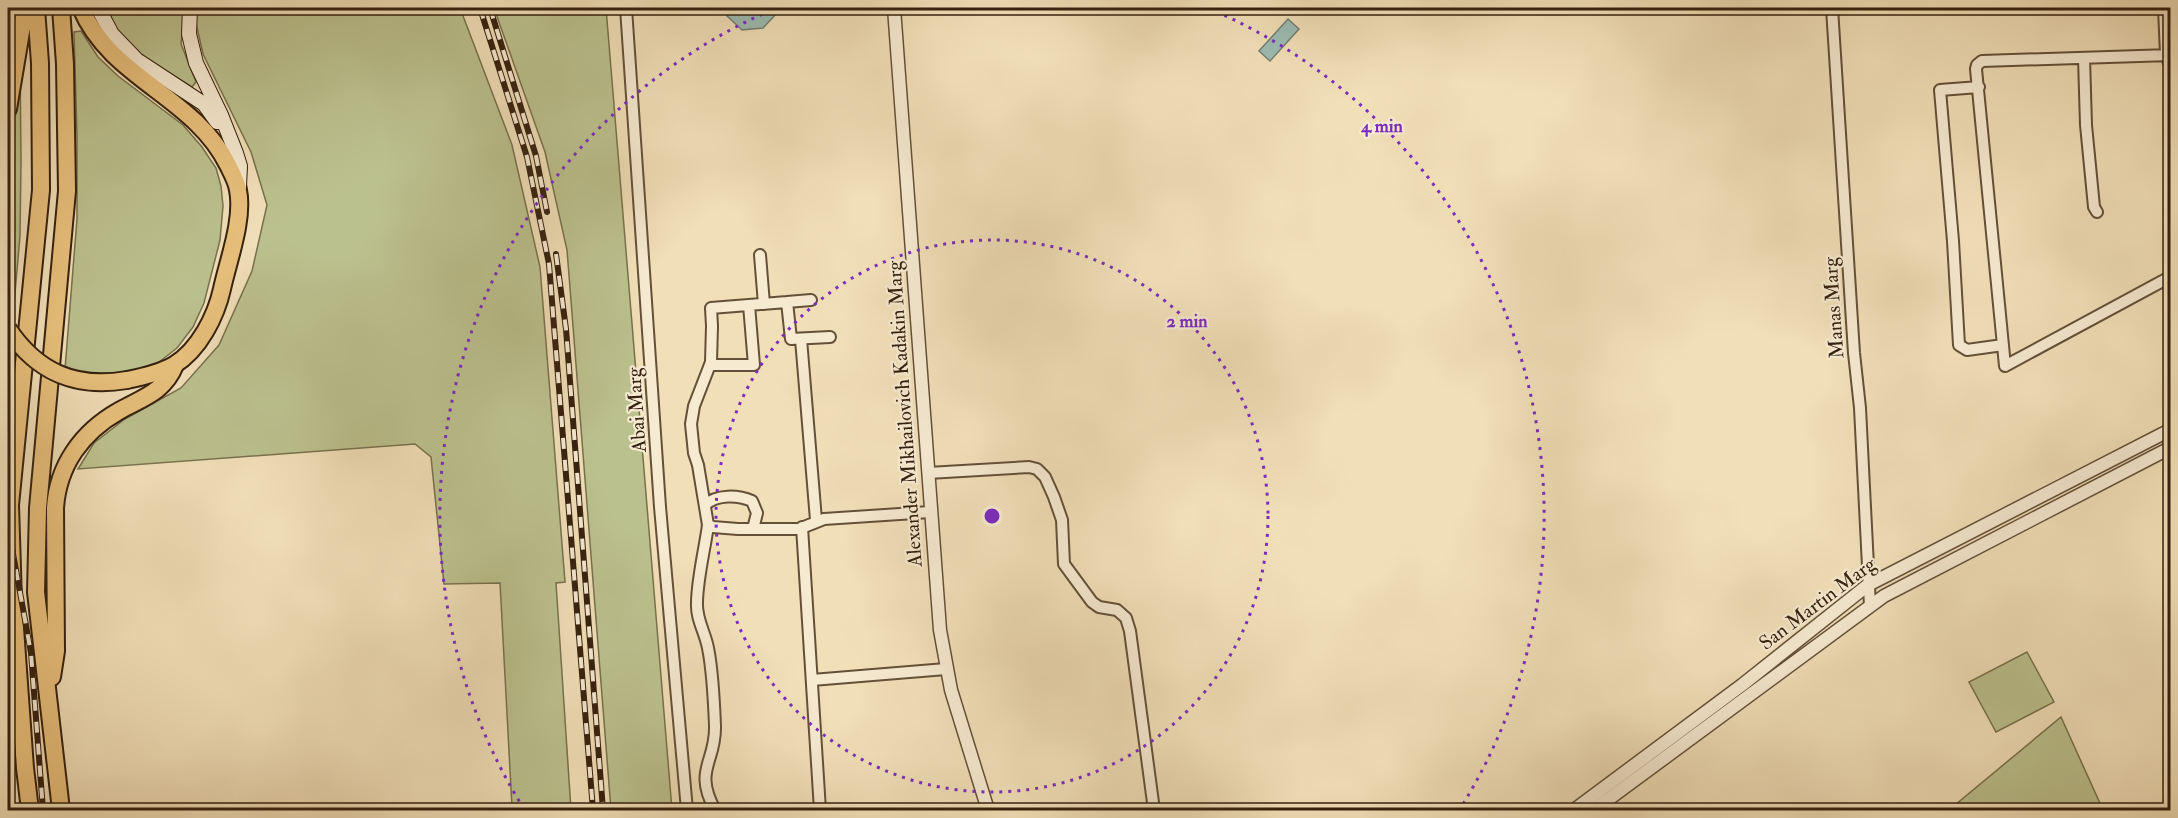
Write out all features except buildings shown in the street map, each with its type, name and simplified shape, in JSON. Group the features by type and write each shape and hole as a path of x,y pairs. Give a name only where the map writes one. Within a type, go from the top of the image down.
{"main road":[{"path":"8,109 25,8"},
{"path":"30,810 15,733 10,505 40,190 40,63 36,8"},
{"path":"61,8 65,64 67,190 38,508 36,582 61,810"},
{"path":"81,8 93,32 113,55 202,126 224,158 238,191"},
{"path":"98,8 112,34 137,60 204,104 231,141"},
{"path":"49,698 56,651 55,508 58,485 63,471 74,451 88,433 117,412 155,392 169,379 175,365 197,342 217,305 237,227 240,166 193,54 189,34 190,8"},
{"path":"8,329 30,356 59,374 76,380 93,383 127,380 175,365"},
{"path":"8,579 13,600"}],"street":[{"name":"Abai Marg","path":"626,8 660,507 687,810"},
{"name":"Alexander Mikhailovich Kadakin Marg","path":"894,8 937,600 951,690 988,810"},
{"name":"Manas Marg","path":"1832,8 1854,353 1860,408 1870,606"},
{"path":"2164,8 2169,59 2084,58 1982,61 1976,69 2005,366 2170,277"},
{"path":"2084,58 2086,125 2094,207 2097,212"},
{"path":"1979,87 1940,90 1959,345 1967,350 2002,345"},
{"path":"760,255 764,304"},
{"path":"715,810 708,797 705,776 715,729 713,693 708,646 700,623 697,603 708,525 694,453 691,424 694,406 710,365 711,308 812,300"},
{"path":"787,302 791,339 830,337"},
{"path":"710,365 754,365 749,305"},
{"path":"801,339 816,520"},
{"name":"San Martin Marg","path":"1574,810 1742,685 1868,585 2170,430"},
{"name":"San Martin Marg","path":"1594,810 1884,596 2170,448"},
{"path":"928,473 1029,467 1045,477 1062,520 1064,564 1092,602 1099,607 1117,610 1126,618 1130,631 1154,810"},
{"path":"705,505 721,497 742,497 752,501 757,513 753,529"},
{"path":"708,525 753,529 799,529 816,520 930,512"},
{"path":"802,527 820,810"},
{"path":"8,621 13,600"},
{"path":"812,680 946,669"}],"green space":[{"path":"102,8 185,8 181,44 196,82 192,87 130,49"},
{"path":"199,8 460,8 512,145 540,267 565,582 556,583 571,810 452,810 512,807 500,583 444,584 431,457 415,444 78,469 94,443 125,419 181,388 219,345 252,271 267,205 251,152 203,54 195,19"},
{"path":"494,8 606,8 672,810 611,810 567,250 545,152"},
{"path":"81,31 98,57 118,76 183,125 202,147 216,168 223,206 220,240 204,303 193,327 177,348 159,362 140,372 92,377 65,369 77,219 74,32"},
{"path":"20,55 20,236 13,316 12,395 8,398 8,144"},
{"path":"2027,652 2054,702 1996,732 1969,682"},
{"path":"2061,717 2103,810 1949,810"}],"water":[{"path":"735,8 769,8 776,14 763,28 742,30 727,16"},
{"path":"1288,19 1299,29 1270,61 1259,51"}],"railway":[{"path":"480,8 527,157 549,264 593,810"},
{"path":"490,8 536,156 547,212"},
{"path":"556,254 566,329 603,810"},
{"path":"8,526 31,653 43,810"}]}
